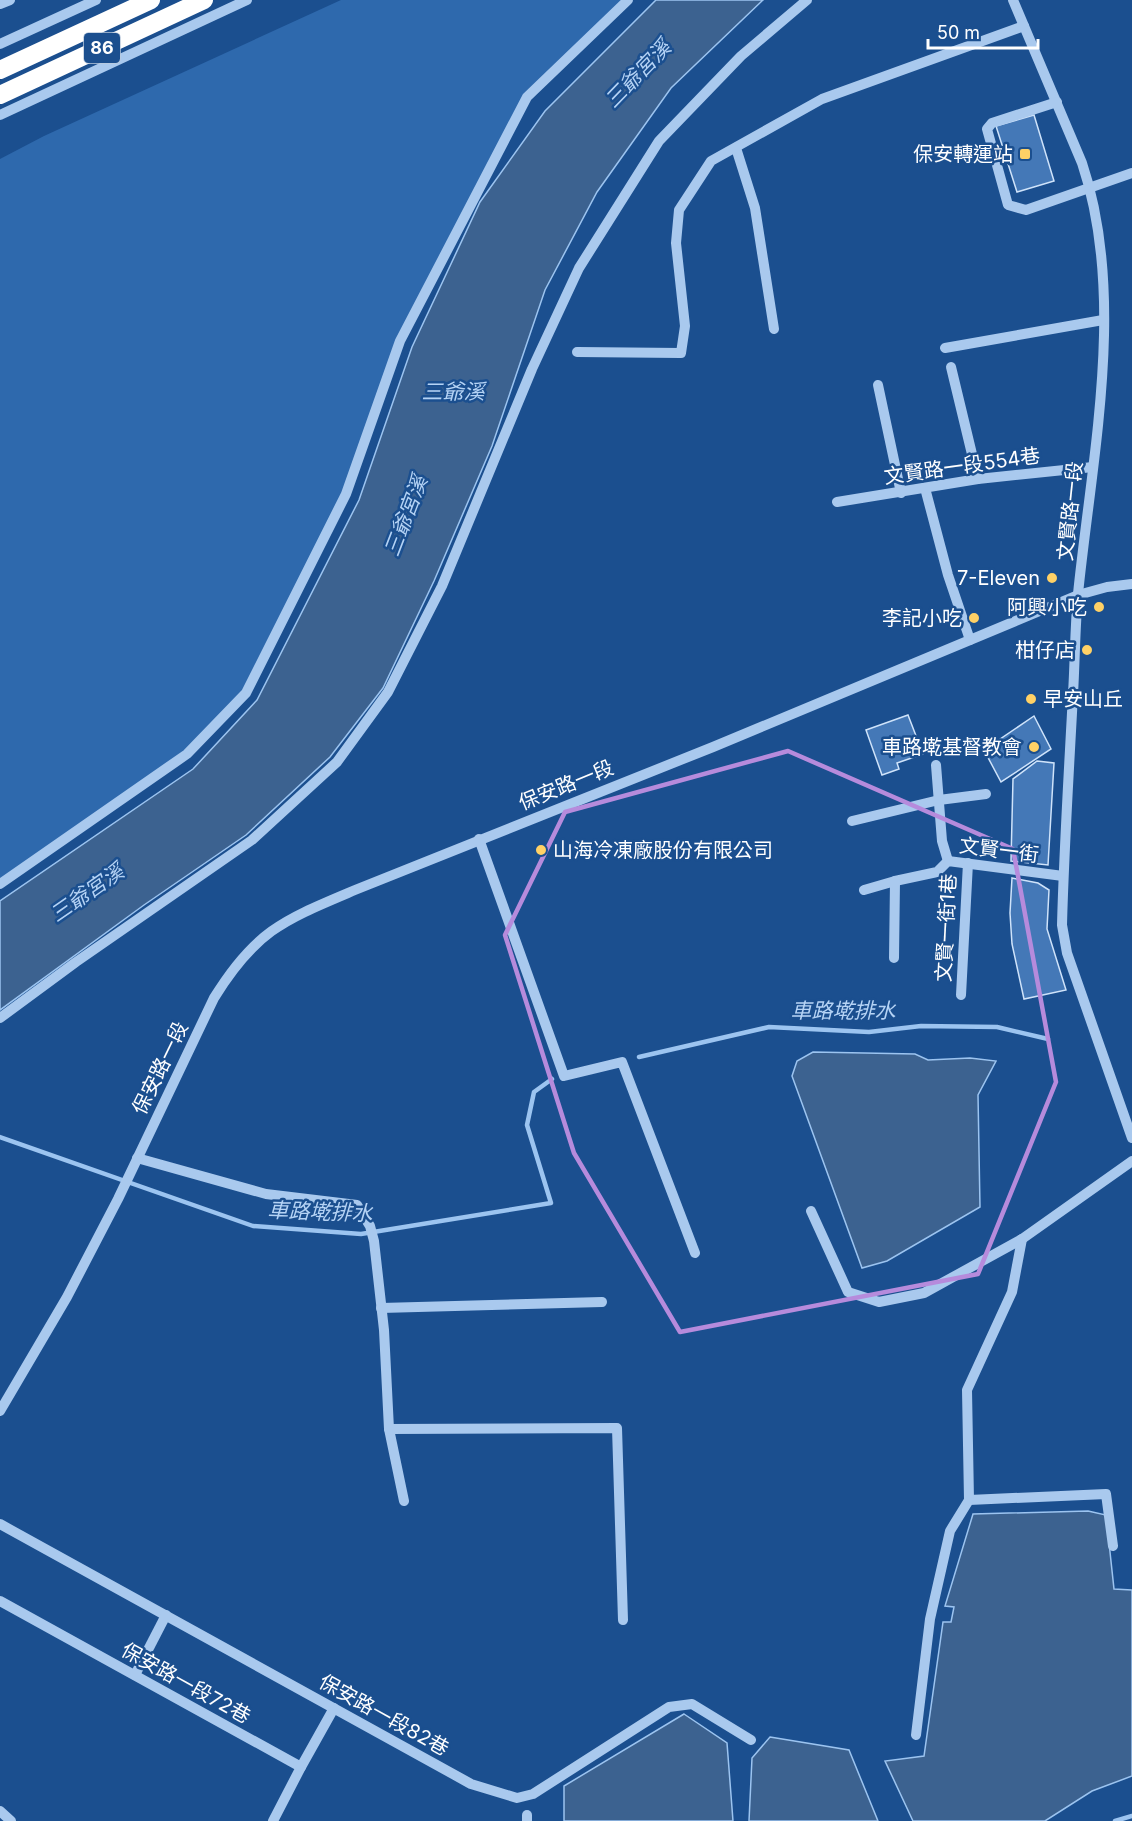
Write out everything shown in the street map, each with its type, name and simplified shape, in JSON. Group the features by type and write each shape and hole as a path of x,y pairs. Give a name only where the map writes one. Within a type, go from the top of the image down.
{"highway":[{"name":"86","path":"0,70 151,0"},
{"name":"86","path":"0,95 204,0"}],"street":[{"path":"0,4 10,0"},
{"path":"0,44 96,0"},
{"path":"0,115 247,0"},
{"path":"0,884 187,754 246,693 346,494 400,341 527,97 628,0"},
{"path":"0,1018 76,962 252,840 337,762 388,692 442,586 532,369 579,268 659,141 741,56 807,0"},
{"name":"文賢路一段","path":"1012,0 1057,102 1090,188 1103,268 1103,357 1078,595 1062,925 1065,945 1132,1138"},
{"path":"577,352 681,352 685,326 676,243 679,210 711,162 822,99 1024,26"},
{"path":"1057,102 992,123 987,129 1008,205 1026,210 1132,173"},
{"path":"736,148 755,208 774,329"},
{"path":"945,348 1103,320"},
{"path":"951,367 978,479"},
{"path":"878,385 901,493"},
{"name":"文賢路一段554巷","path":"837,502 978,479 1093,467"},
{"path":"925,488 948,575 970,640"},
{"name":"保安路一段","path":"0,1411 68,1297 118,1199 214,998 232,970 256,943 297,915 479,839 713,747 1078,595 1107,587 1132,584"},
{"path":"936,765 942,841 948,861"},
{"path":"852,821 939,800 986,794"},
{"path":"479,839 564,1076 622,1062 695,1253"},
{"name":"文賢一街","path":"864,890 895,880 937,872 948,861 1063,876"},
{"name":"文賢一街1巷","path":"961,995 968,863"},
{"path":"894,958 895,880"},
{"path":"136,1161 266,1194 357,1205 370,1226 374,1241 389,1429 404,1501"},
{"path":"811,1211 848,1292 879,1302 924,1293 1022,1239 1132,1161"},
{"path":"916,1735 930,1619 950,1531 969,1500 967,1389 1012,1292 1022,1239"},
{"path":"381,1308 602,1302"},
{"path":"389,1429 617,1428 623,1620"},
{"path":"969,1500 1106,1494 1113,1546"},
{"name":"保安路一段82巷","path":"0,1524 471,1784 517,1798 533,1794 669,1707 692,1704 751,1740"},
{"name":"保安路一段72巷","path":"0,1601 301,1767"},
{"path":"135,1675 166,1616"},
{"path":"273,1821 334,1708"},
{"path":"0,1811 11,1821"}],"highlighted area":[{"path":"788,751 1013,849 1056,1082 978,1274 680,1332 574,1153 505,935 565,812"}],"shaded area":[{"path":"341,0 628,0 527,97 401,341 346,494 246,693 187,754 0,884 0,159 44,136"}],"water":[{"name":"三爺溪","path":"656,0 763,0 671,88 597,192 545,290 492,446 434,581 383,688 330,757 246,835 144,905 0,1010 0,901 193,769 257,700 359,500 412,347 480,202 545,111"},
{"path":"813,1052 915,1054 928,1060 970,1058 996,1061 978,1095 980,1207 887,1261 862,1268 792,1076 797,1061"},
{"path":"1088,1511 1106,1515 1114,1589 1132,1590 1132,1776 1092,1791 1045,1821 913,1821 885,1761 924,1756 943,1622 951,1622 954,1607 945,1606 973,1514"},
{"path":"684,1714 727,1743 733,1821 564,1821 564,1786"},
{"path":"770,1737 849,1750 878,1821 749,1821 752,1758"}],"building":[{"name":"保安轉運站","path":"1034,115 1054,181 1017,192 996,126"},
{"path":"908,715 923,754 897,763 899,769 882,775 866,730"},
{"path":"1034,716 1051,749 1001,782 984,750"},
{"path":"1037,761 1054,763 1048,865 1011,861 1013,779"},
{"path":"1012,878 1038,883 1049,890 1047,929 1066,990 1024,999 1012,944 1010,913"}],"waterway":[{"name":"車路墘排水","path":"639,1057 769,1027 869,1032 921,1026 997,1027 1048,1039"},
{"name":"車路墘排水","path":"0,1137 253,1226 361,1234 551,1203 527,1125 534,1092 552,1079"},
{"name":"車路墘排水","path":"1115,1821 1132,1816"}],"place":[{"name":"保安轉運站","path":"1025,154"},
{"name":"7-Eleven","path":"1052,578"},
{"name":"阿興小吃","path":"1099,607"},
{"name":"李記小吃","path":"974,618"},
{"name":"柑仔店","path":"1087,650"},
{"name":"早安山丘","path":"1031,699"},
{"name":"車路墘基督教會","path":"1034,747"},
{"name":"山海冷凍廠股份有限公司","path":"541,850"}],"water label":[{"name":"三爺宮溪","path":"638,74"},
{"name":"三爺宮溪","path":"406,516"},
{"name":"三爺宮溪","path":"87,893"}]}
